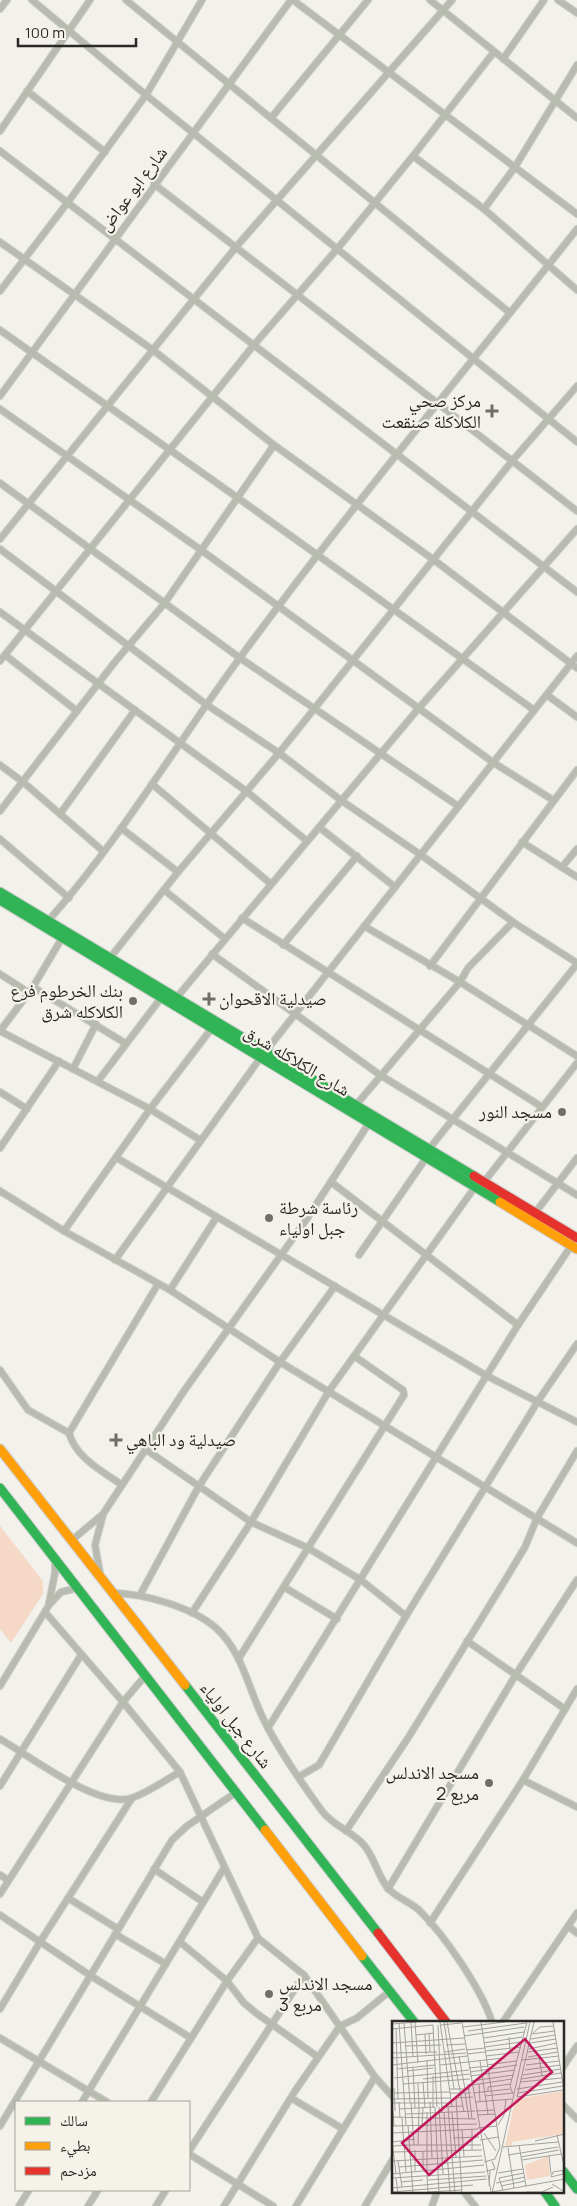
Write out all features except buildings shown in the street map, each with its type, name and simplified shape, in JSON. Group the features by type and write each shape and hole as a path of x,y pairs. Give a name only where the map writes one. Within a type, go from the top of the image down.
{"main road":[{"name":"شارع الكلاكله شرق","path":"0,892 177,997 369,1124 484,1182 577,1238"},
{"name":"شارع الكلاكله شرق","path":"0,900 212,1028 356,1105 475,1187 574,1247"},
{"name":"شارع جبل اولياء","path":"0,1449 308,1841 445,2021"},
{"path":"0,1488 413,2021"},
{"path":"564,2172 577,2189"},
{"path":"546,2194 555,2206"}],"street":[{"path":"0,9 7,0"},
{"path":"32,0 146,95 577,442"},
{"path":"0,132 90,0"},
{"path":"126,0 510,313"},
{"path":"0,290 106,152 146,95 202,0"},
{"path":"292,0 339,33 443,115 577,214"},
{"name":"شارع ابو عواض","path":"0,396 33,353 72,295 292,0"},
{"path":"271,118 368,0"},
{"path":"430,0 577,118"},
{"path":"0,539 236,247 452,0"},
{"path":"502,59 544,0"},
{"path":"558,0 577,13"},
{"path":"77,711 2,658 91,550 253,346 338,248 413,156 443,115 494,52"},
{"path":"484,209 515,167 577,66"},
{"path":"27,91 106,152"},
{"path":"0,151 577,592"},
{"path":"413,156 484,209 577,290"},
{"path":"154,184 577,510"},
{"path":"48,921 69,898 121,828 240,658 437,403 577,229"},
{"path":"0,242 72,295 153,350 213,395 274,445 434,560 574,666"},
{"path":"0,330 534,710"},
{"path":"110,958 178,872 279,753 512,461 577,386"},
{"path":"0,409 201,550 494,763 553,800"},
{"path":"0,811 99,683 164,604 274,445"},
{"path":"0,483 240,658 315,707 380,755 458,806"},
{"path":"177,997 224,938 342,802 418,709 577,528"},
{"path":"0,549 128,648 207,705 279,753 342,802 421,855 480,899 577,964 428,1154 358,1255"},
{"path":"0,612 246,791 307,841"},
{"path":"115,1260 263,1054 329,973 534,710 574,666 577,656"},
{"path":"547,695 577,717"},
{"path":"60,814 136,710"},
{"path":"0,765 23,782 103,851"},
{"path":"430,966 577,770"},
{"path":"152,784 271,884"},
{"path":"319,827 395,887"},
{"path":"121,828 178,872"},
{"path":"0,839 69,898"},
{"path":"522,842 577,877"},
{"path":"562,867 577,849"},
{"path":"284,945 357,856"},
{"path":"164,890 224,938"},
{"path":"242,918 542,1106"},
{"path":"356,1105 460,982 468,968 513,922"},
{"path":"364,926 460,982 577,1056"},
{"path":"62,938 30,989 0,1031 150,1109 200,1140"},
{"path":"212,954 380,1075 508,1151 577,1195"},
{"path":"0,974 96,1024 125,1043"},
{"path":"98,1081 161,998"},
{"path":"73,1068 96,1024"},
{"path":"64,1231 150,1109 212,1028"},
{"path":"0,1148 59,1061"},
{"path":"484,1182 577,1063"},
{"path":"0,1092 27,1109"},
{"path":"71,1541 103,1514 228,1328 282,1255 369,1124"},
{"path":"117,1158 487,1376 577,1422"},
{"path":"535,1213 577,1158"},
{"path":"331,1182 518,1325"},
{"path":"192,1613 251,1522 328,1391 475,1187"},
{"path":"0,1190 64,1231 170,1290 280,1362 577,1543"},
{"path":"170,1290 216,1218"},
{"path":"268,1728 518,1325 574,1247"},
{"path":"69,1433 158,1284"},
{"path":"140,1595 199,1486 280,1362 335,1286"},
{"path":"300,1776 319,1765 406,1616 487,1488 538,1401 577,1344"},
{"path":"239,1658 404,1393 354,1356"},
{"path":"0,1370 28,1410 69,1433 72,1442 81,1455 122,1485"},
{"path":"145,1449 251,1522 308,1548 361,1580 406,1616"},
{"path":"346,1831 408,1738 520,1555 537,1518 577,1451"},
{"path":"102,1579 95,1545 103,1514"},
{"path":"49,1605 55,1573 54,1559"},
{"path":"388,1889 515,1676 577,1580"},
{"path":"284,1587 337,1619"},
{"path":"0,1686 49,1605 61,1592 78,1588"},
{"path":"112,1593 140,1595 192,1613 215,1627 226,1638 239,1658 251,1691 268,1728 323,1813 363,1844 388,1889 420,1910 430,1922 473,1982 486,2004 492,2021"},
{"path":"45,1612 124,1702 180,1772 258,1938 304,1975 375,2078 392,2096"},
{"path":"467,1640 515,1676 565,1709"},
{"path":"0,1786 81,1655"},
{"path":"0,1894 124,1702 145,1676"},
{"path":"430,1922 524,1780 577,1690"},
{"path":"0,1739 71,1782 102,1796 132,1798"},
{"path":"0,2009 40,1942 132,1798 180,1772"},
{"path":"524,1780 577,1807"},
{"path":"16,2101 172,1840 201,1816 235,1793"},
{"path":"83,2101 224,1868"},
{"path":"154,1869 203,1902"},
{"path":"0,1875 8,1880"},
{"path":"68,1898 166,1964"},
{"path":"504,2021 577,1913"},
{"path":"0,1915 91,1976 192,2038"},
{"path":"568,1926 577,1933"},
{"path":"152,2101 227,1981 258,1938"},
{"path":"180,1942 227,1981 244,2003 270,2025 318,2057"},
{"path":"190,2150 304,1975"},
{"path":"224,2206 291,2098 340,2026 357,2018 390,1991"},
{"path":"0,2038 106,2101"},
{"path":"564,2066 577,2046"},
{"path":"296,2206 375,2078"},
{"path":"291,2098 343,2129"},
{"path":"0,2126 15,2102"},
{"path":"564,2106 577,2119"},
{"path":"190,2153 273,2206"},
{"path":"364,2206 392,2161"},
{"path":"19,2206 28,2191"},
{"path":"89,2206 97,2191"},
{"path":"156,2206 165,2191"},
{"path":"432,2206 436,2194"},
{"path":"466,2194 475,2206"}],"shaded area":[{"path":"0,1526 43,1581 43,1594 11,1643 0,1629"}],"traffic: fast":[{"path":"0,892 474,1176"},
{"path":"0,900 500,1202"},
{"path":"0,1488 265,1830"},
{"path":"185,1685 378,1933"},
{"path":"362,1956 413,2021"},
{"path":"564,2172 577,2189"},
{"path":"546,2194 555,2206"}],"traffic: slow":[{"path":"500,1202 577,1249"},
{"path":"0,1449 185,1685"},
{"path":"265,1830 362,1956"}],"traffic: jam":[{"path":"474,1176 577,1238"},
{"path":"378,1933 445,2021"}],"place":[{"name":"مركز صحي الكلاكلة صنقعت","path":"492,411"},
{"name":"صيدلية الاقحوان","path":"209,999"},
{"name":"بنك الخرطوم فرع الكلاكله شرق","path":"133,1001"},
{"name":"مسجد النور","path":"562,1112"},
{"name":"رئاسة شرطة جبل اولياء","path":"269,1218"},
{"name":"صيدلية ود الباهي","path":"116,1440"},
{"name":"مسجد الاندلس مربع 2","path":"489,1783"},
{"name":"مسجد الاندلس مربع 3","path":"269,1994"}]}
